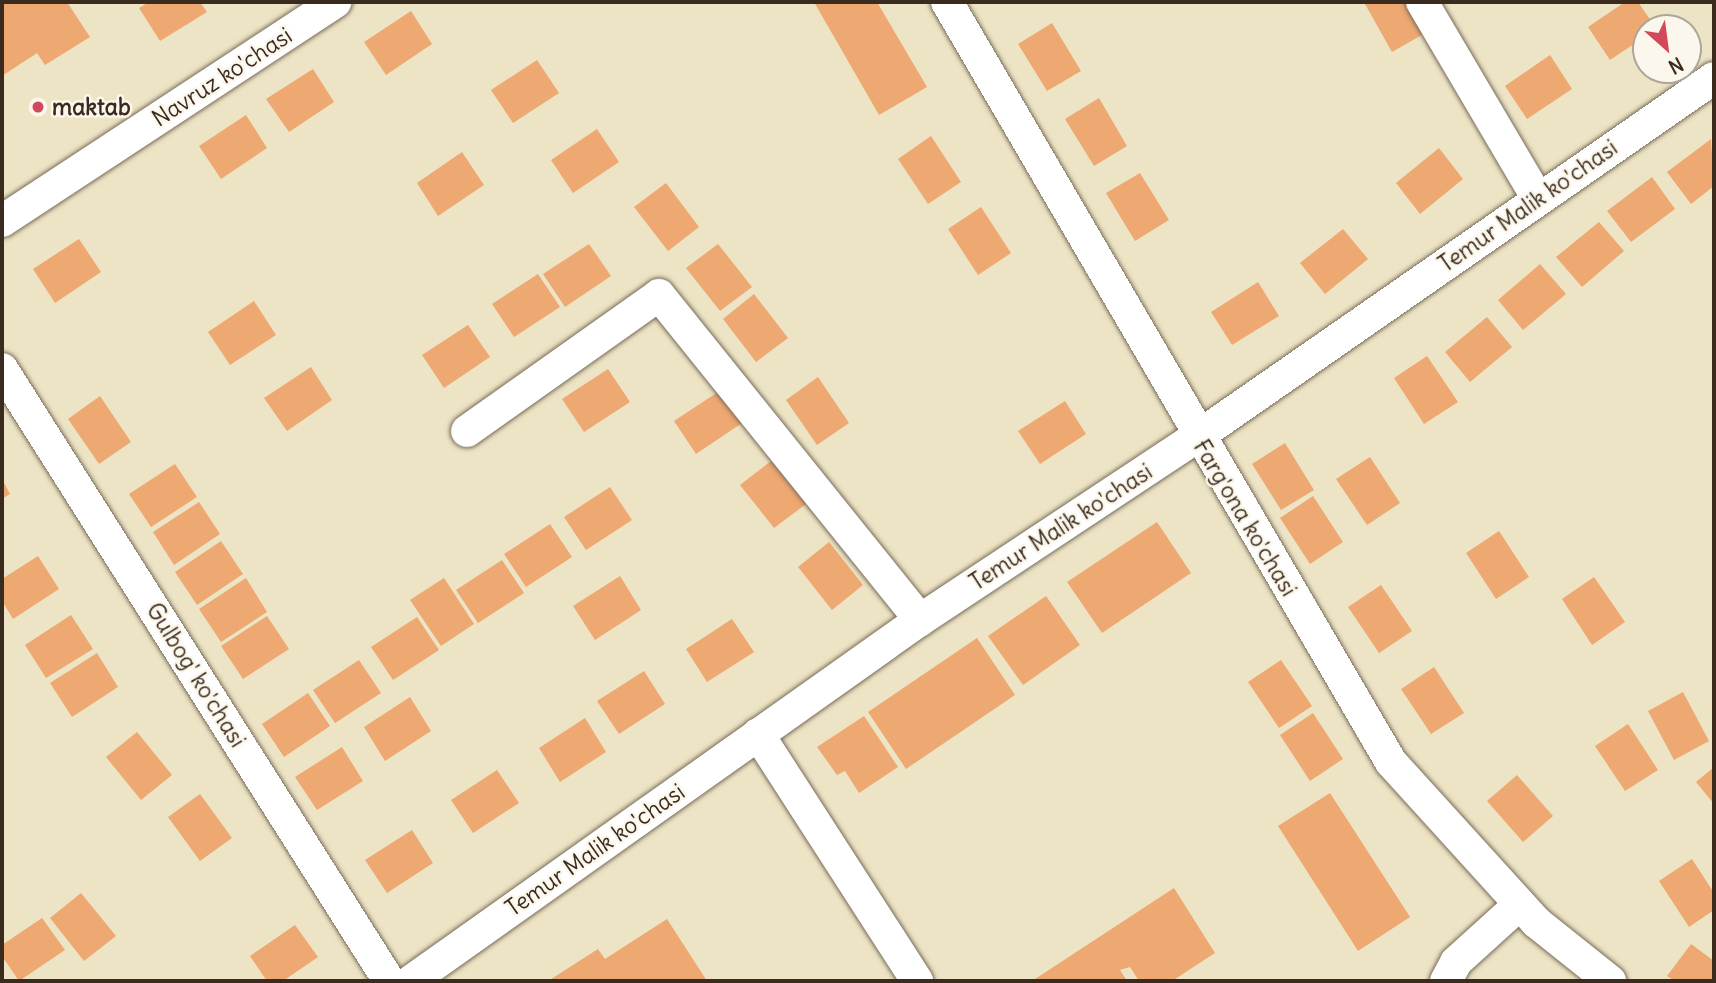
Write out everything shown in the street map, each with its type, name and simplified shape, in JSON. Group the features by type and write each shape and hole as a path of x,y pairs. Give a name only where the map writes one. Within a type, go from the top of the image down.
{"street":[{"name":"Navruz ko'chasi","path":"2,221 336,2"},
{"name":"Farg'ona ko'chasi","path":"947,2 1197,437 1391,762 1520,904 1610,981"},
{"path":"1422,2 1538,199"},
{"name":"Temur Malik ko'chasi","path":"411,981 920,620 1197,437 1714,78"},
{"path":"467,431 659,295 920,620"},
{"name":"Gulbog' ko'chasi","path":"2,369 389,981"},
{"path":"758,734 917,981"},
{"path":"1446,981 1456,962 1520,904"}],"building":[{"path":"3,2 67,2 90,37 45,65 37,53 2,76"},
{"path":"149,2 200,2 207,12 160,41 139,8"},
{"path":"814,2 877,2 927,87 879,115"},
{"path":"1409,2 1427,32 1392,52 1365,4"},
{"path":"1625,2 1638,2 1646,14 1632,14 1632,45 1610,60 1588,27"},
{"path":"411,11 432,44 386,75 364,42"},
{"path":"1052,23 1081,71 1047,91 1018,44"},
{"path":"1550,55 1572,89 1527,119 1505,86"},
{"path":"537,60 559,93 513,123 491,90"},
{"path":"313,69 334,102 289,132 266,99"},
{"path":"1099,98 1127,146 1094,166 1065,119"},
{"path":"246,115 267,148 221,179 199,146"},
{"path":"597,129 619,162 573,193 551,160"},
{"path":"931,136 961,182 928,204 898,159"},
{"path":"1711,139 1714,186 1691,204 1667,172"},
{"path":"1439,148 1463,179 1420,214 1396,183"},
{"path":"462,152 484,185 438,216 417,183"},
{"path":"1140,173 1169,220 1135,241 1106,193"},
{"path":"1652,177 1675,209 1631,242 1607,211"},
{"path":"666,183 699,227 668,251 634,207"},
{"path":"981,207 1011,253 978,275 948,229"},
{"path":"1599,222 1624,251 1582,287 1556,257"},
{"path":"1343,229 1368,259 1325,294 1300,263"},
{"path":"79,239 101,272 55,303 33,269"},
{"path":"589,244 611,276 565,307 543,274"},
{"path":"718,244 752,287 720,311 686,268"},
{"path":"1540,264 1566,294 1523,330 1498,300"},
{"path":"538,274 560,307 514,337 492,304"},
{"path":"1258,282 1279,316 1232,345 1211,312"},
{"path":"754,294 788,338 756,362 723,319"},
{"path":"254,301 276,335 230,365 208,332"},
{"path":"1487,317 1512,347 1470,382 1445,352"},
{"path":"468,325 490,357 444,388 422,355"},
{"path":"1427,356 1458,402 1424,424 1394,378"},
{"path":"311,367 332,400 287,431 264,398"},
{"path":"608,369 630,402 584,432 562,399"},
{"path":"818,377 849,423 817,445 786,400"},
{"path":"721,390 742,423 696,454 674,421"},
{"path":"100,396 131,442 99,464 68,419"},
{"path":"1065,401 1086,434 1040,464 1018,431"},
{"path":"1285,443 1314,490 1281,510 1252,464"},
{"path":"1370,457 1400,503 1367,525 1336,479"},
{"path":"771,461 806,504 774,528 740,485"},
{"path":"175,464 197,497 151,527 129,494"},
{"path":"2,479 10,494 2,499"},
{"path":"610,487 632,520 586,550 564,517"},
{"path":"1313,496 1343,542 1310,564 1280,518"},
{"path":"199,502 220,534 174,565 153,532"},
{"path":"1157,522 1191,573 1102,633 1067,582"},
{"path":"550,524 572,557 526,587 504,554"},
{"path":"1499,531 1529,577 1496,599 1466,553"},
{"path":"221,541 243,574 197,605 175,572"},
{"path":"829,542 863,585 832,610 798,567"},
{"path":"38,556 59,589 13,619 2,601 2,579"},
{"path":"502,560 524,593 478,623 456,590"},
{"path":"620,576 641,610 595,640 573,606"},
{"path":"1594,577 1625,622 1592,645 1562,599"},
{"path":"246,578 267,612 221,642 199,609"},
{"path":"444,578 474,624 441,646 410,600"},
{"path":"1381,585 1412,631 1379,653 1348,607"},
{"path":"1046,596 1080,645 1023,685 988,636"},
{"path":"71,615 93,649 46,678 25,645"},
{"path":"267,616 289,649 243,679 221,646"},
{"path":"417,617 439,650 393,680 371,647"},
{"path":"732,619 754,652 707,682 686,649"},
{"path":"977,638 1015,695 906,769 868,712"},
{"path":"97,653 118,687 72,717 50,683"},
{"path":"359,660 381,693 335,723 313,690"},
{"path":"1281,660 1312,706 1279,728 1248,682"},
{"path":"1434,667 1464,713 1431,734 1401,689"},
{"path":"644,671 665,704 619,734 597,701"},
{"path":"1683,692 1709,741 1674,760 1648,711"},
{"path":"308,693 330,726 284,757 262,724"},
{"path":"410,697 431,731 385,761 364,727"},
{"path":"1313,713 1343,759 1310,781 1280,735"},
{"path":"864,716 898,767 859,793 845,771 837,775 817,747"},
{"path":"585,718 606,752 560,782 539,748"},
{"path":"1628,724 1658,770 1625,791 1595,746"},
{"path":"137,732 172,775 141,800 106,757"},
{"path":"342,747 363,781 317,810 295,777"},
{"path":"1714,767 1714,804 1696,782"},
{"path":"497,770 519,803 473,833 451,800"},
{"path":"1517,775 1553,816 1523,842 1487,801"},
{"path":"1330,793 1410,917 1358,951 1278,826"},
{"path":"200,794 232,838 200,861 168,817"},
{"path":"412,830 433,863 387,893 365,860"},
{"path":"1692,859 1714,893 1714,910 1689,927 1659,881"},
{"path":"1174,888 1215,953 1172,981 1139,981 1130,967 1120,970 1127,981 1032,981"},
{"path":"81,893 116,936 84,961 50,918"},
{"path":"42,918 65,950 19,981 2,956 2,945"},
{"path":"667,919 707,981 548,981 598,949 605,959"},
{"path":"295,925 318,957 283,981 267,981 250,956"},
{"path":"1691,944 1714,961 1714,981 1675,981 1667,976"}],"place":[{"name":"maktab","path":"38,107"}]}
